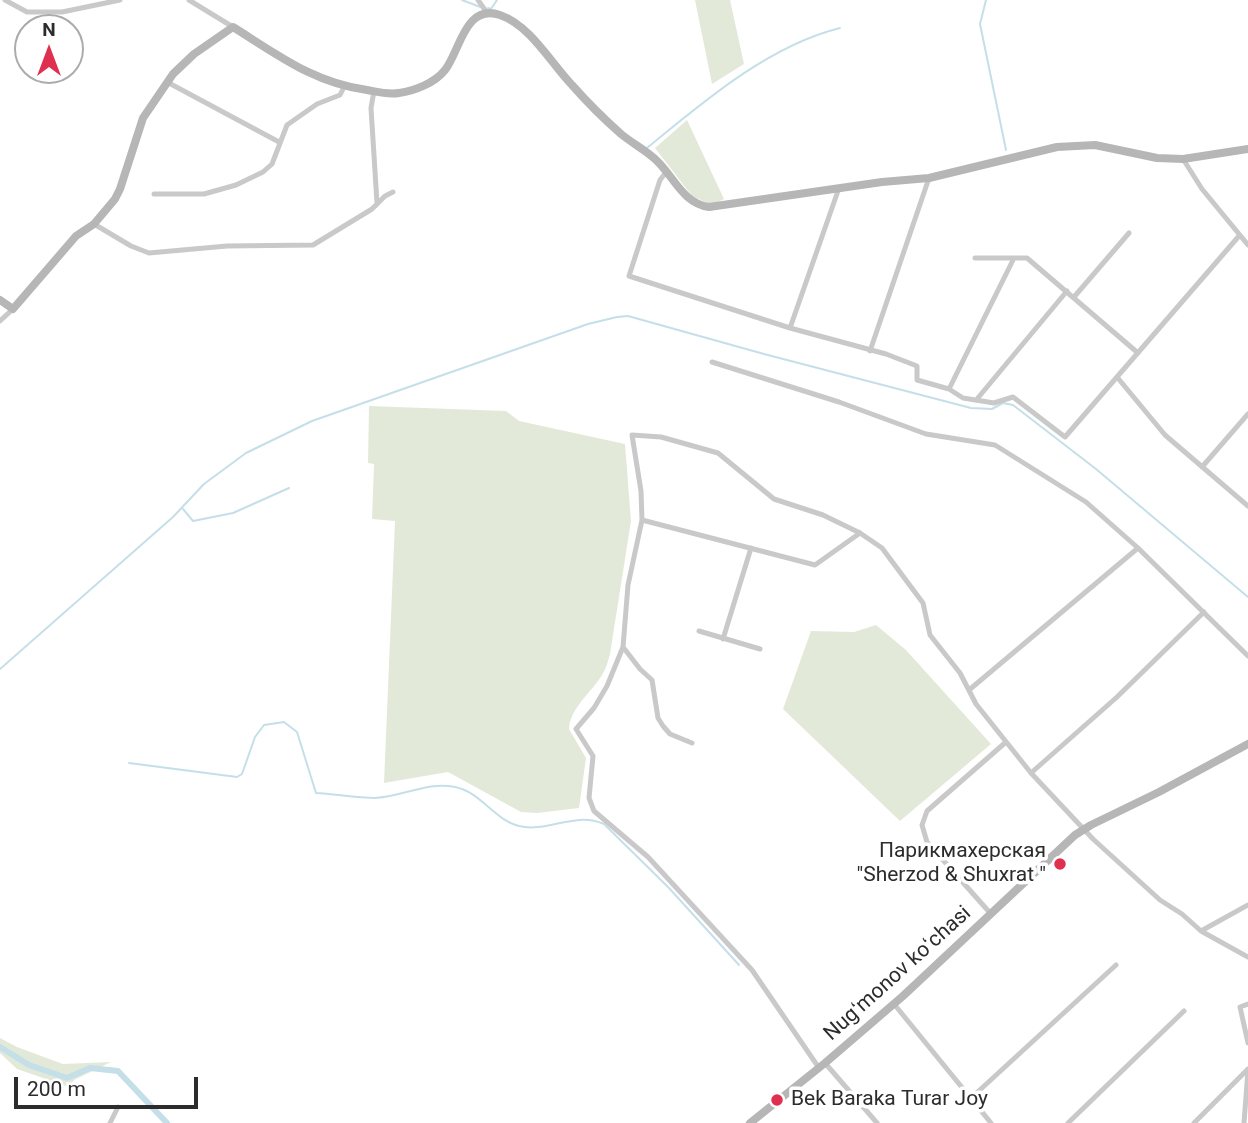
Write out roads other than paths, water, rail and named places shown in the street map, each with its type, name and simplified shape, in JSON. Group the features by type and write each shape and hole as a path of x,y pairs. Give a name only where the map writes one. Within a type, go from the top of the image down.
{"street":[{"path":"5,0 27,12 62,12 120,0"},
{"path":"189,0 317,78 344,87 401,93 437,78 451,61 469,24 487,10"},
{"path":"478,0 487,10 503,16 530,35 572,85 622,135 667,171 687,199 709,207 929,178 1070,145 1095,145 1157,158 1183,159 1247,151"},
{"path":"0,321 76,236 94,224 118,194 139,128 167,82 194,54 233,27"},
{"path":"167,82 279,142"},
{"path":"154,194 204,194 236,185 263,172 272,164 287,125 317,104 340,95 344,87"},
{"path":"374,91 371,108 377,204"},
{"path":"1183,159 1202,189 1248,245"},
{"path":"667,171 660,180 629,276 790,328 886,354 917,366 917,380 949,389 963,398 994,402 1013,397 1065,437 1239,236"},
{"path":"870,351 929,178"},
{"path":"790,328 839,188"},
{"path":"94,224 131,246 149,253 227,246 313,245 393,192"},
{"path":"1074,297 1129,233"},
{"path":"975,258 1027,258 1138,353"},
{"path":"949,389 1014,258"},
{"path":"977,399 1067,291"},
{"path":"0,300 13,309"},
{"path":"712,362 839,402 926,434 995,445 1086,502 1138,548 1248,656"},
{"path":"1117,377 1165,435 1248,506"},
{"path":"1202,467 1248,414"},
{"path":"877,1123 822,1066 752,970 648,857 600,816 590,804 593,756 576,729 607,686 624,647 628,585 642,520 641,491 632,435 661,438 718,453 774,499 823,514 875,542 889,555 923,603 930,635 960,673 976,704 1031,773 1083,829 1160,900 1201,931 1248,957"},
{"path":"1242,502 1248,495"},
{"path":"642,520 815,565 860,533"},
{"path":"723,639 751,548"},
{"path":"969,690 1138,548"},
{"path":"1031,773 1118,697 1204,612"},
{"path":"699,631 760,649"},
{"path":"624,647 640,670 652,680 658,718 663,726 670,734 692,743"},
{"path":"992,914 927,842 922,825 926,811 1006,742"},
{"name":"Nugʻmonov koʻchasi","path":"755,1121 894,1004 1083,829 1248,744"},
{"path":"1201,931 1248,905"},
{"path":"970,1099 1116,965"},
{"path":"894,1004 991,1123"},
{"path":"1248,1004 1240,1007 1248,1043"},
{"path":"1068,1123 1184,1011"},
{"path":"1194,1123 1248,1069"},
{"path":"1244,1123 1248,1069"},
{"path":"110,1123 118,1107"}],"waterway":[{"path":"462,0 483,8"},
{"path":"488,8 491,9 497,0"},
{"path":"986,0 980,24 1006,150"},
{"path":"647,148 714,95 762,62 813,36 840,28"},
{"path":"0,669 173,517 204,484 246,453 312,421 588,324 628,316 971,408 992,409 1003,403 1013,405 1096,469 1248,597"},
{"path":"183,509 193,521 233,513 289,488"},
{"path":"129,763 237,777 242,774 255,737 264,725 284,722 297,732 316,793 375,798 435,786 455,787 472,794 502,818 519,826 540,827 582,820 604,824 669,888 739,965"},
{"path":"0,1047 29,1065 67,1078 90,1068 118,1071 167,1123"}],"place":[{"name":"Парикмахерская \"Sherzod & Shuxrat \"","path":"1060,864"},
{"name":"Bek Baraka Turar Joy","path":"777,1100"}]}
